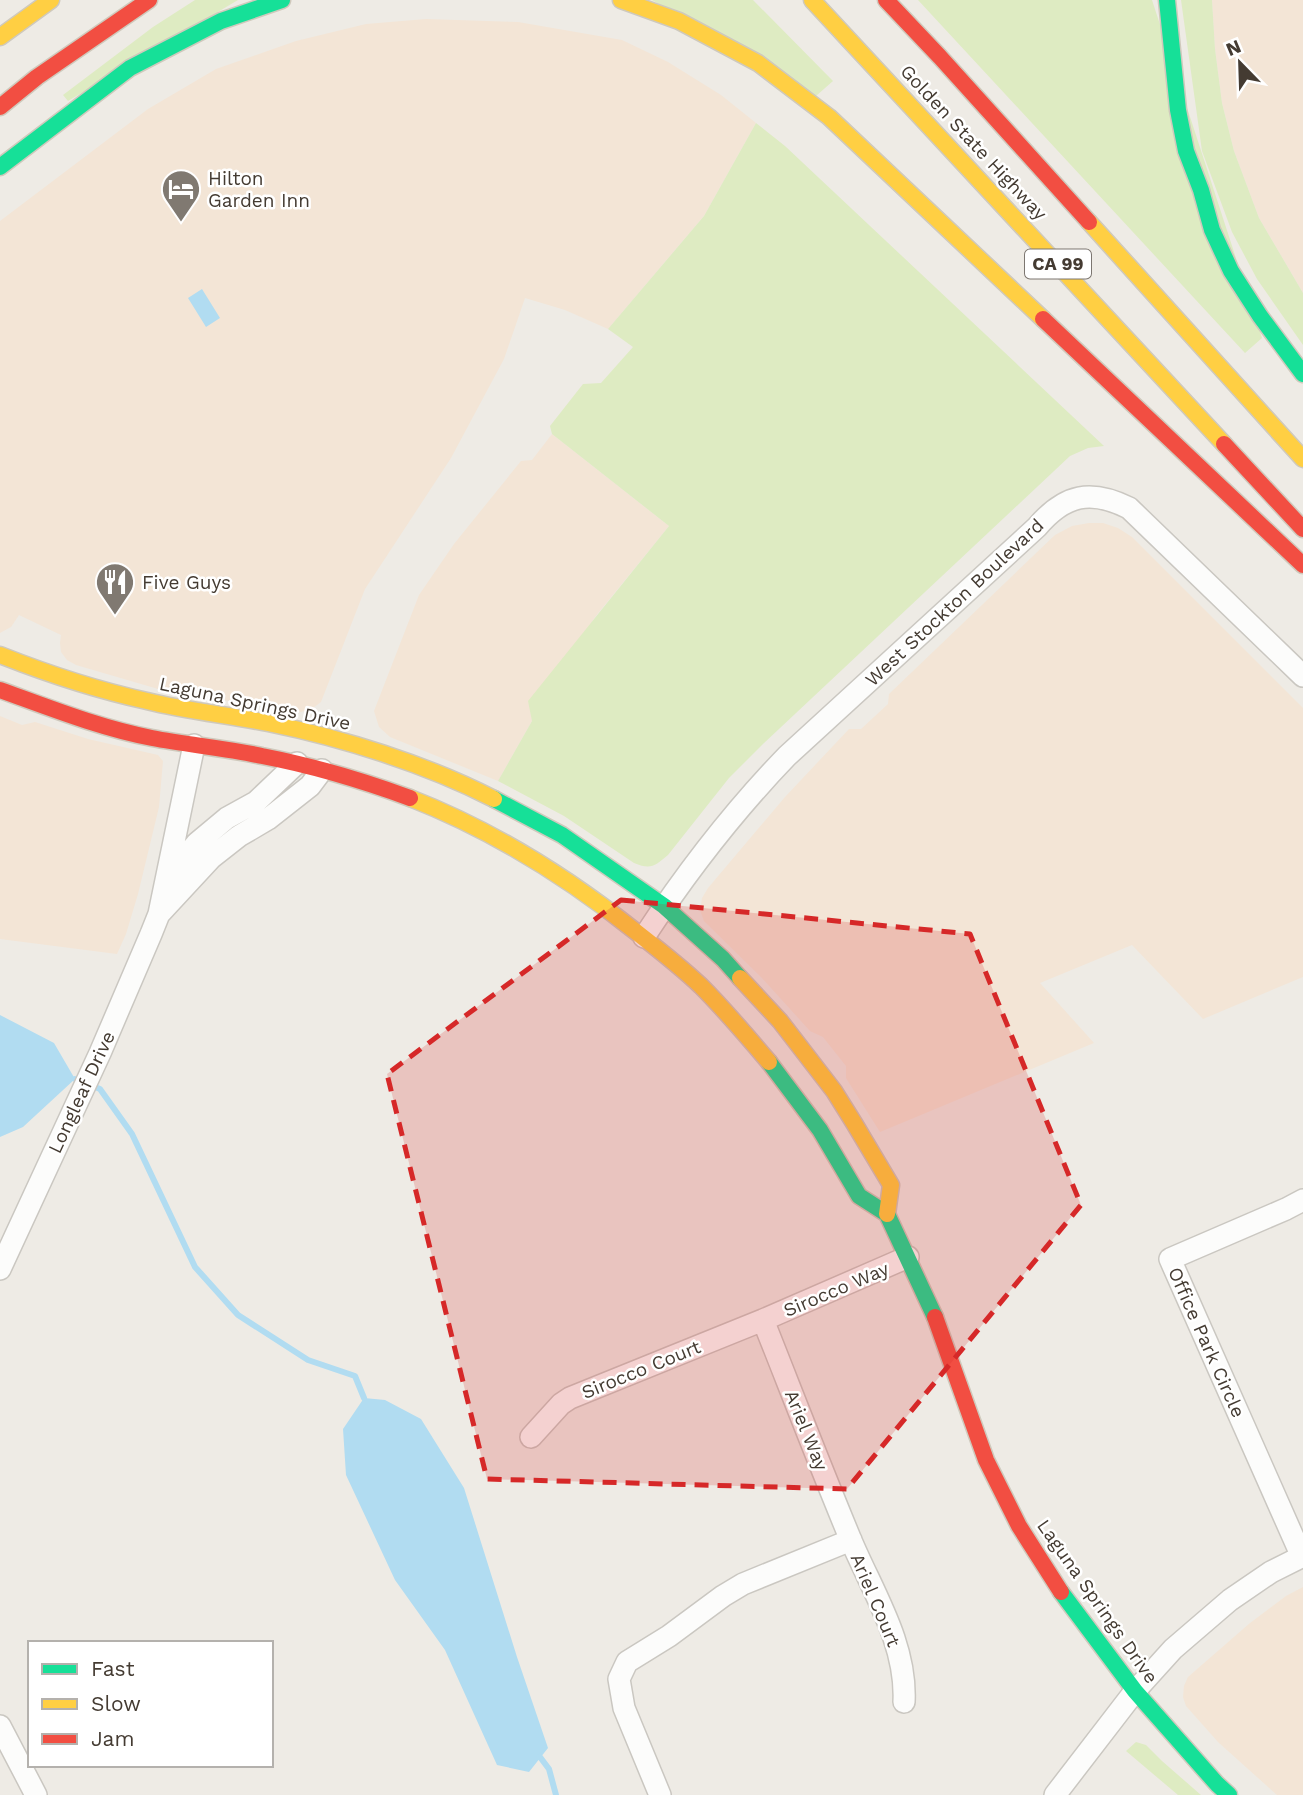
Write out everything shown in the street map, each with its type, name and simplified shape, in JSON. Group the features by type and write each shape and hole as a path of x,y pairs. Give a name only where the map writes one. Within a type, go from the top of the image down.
{"main road":[{"path":"0,37 51,0"},
{"path":"0,107 37,77 149,0"},
{"path":"0,167 130,68 221,20 282,0"},
{"path":"621,0 679,21 758,63 829,117 1303,565"},
{"name":"Golden State Highway","path":"812,0 1303,529"},
{"name":"Golden State Highway","path":"886,0 1303,459"},
{"path":"1167,0 1178,110 1186,151 1212,230 1231,271 1303,374"},
{"name":"Laguna Springs Drive","path":"0,655 90,687 149,702 269,723 374,750 491,797 562,835 664,906 723,959 780,1021 834,1091 891,1185 887,1214"},
{"path":"13,678 20,678 35,669"},
{"path":"7,693 35,690 61,695"},
{"name":"Laguna Springs Drive","path":"7,693 82,720 151,737 297,763 358,779 414,800 480,829 553,871 644,937 702,987 742,1030 803,1105 859,1196 887,1214 939,1325 986,1460 1019,1526 1057,1586 1135,1691 1229,1795"},
{"path":"121,713 149,702"}],"street":[{"name":"West Stockton Boulevard","path":"644,937 664,906 750,795 787,756 1037,527 1049,512 1066,502 1099,497 1112,499 1129,508 1303,676"},
{"name":"Longleaf Drive","path":"0,1269 152,934 159,914 194,745"},
{"name":"Longleaf Drive","path":"165,883 197,843 227,818 256,802 297,763"},
{"name":"Longleaf Drive","path":"159,914 211,858 310,786 322,770"},
{"name":"Office Park Circle","path":"1303,1200 1170,1259 1303,1556"},
{"name":"Sirocco Way","path":"763,1320 908,1257"},
{"name":"Sirocco Court","path":"531,1437 561,1404 570,1398 763,1320"},
{"name":"Ariel Way","path":"763,1320 851,1540"},
{"path":"660,1795 624,1708 619,1679 627,1662 743,1584 851,1540"},
{"name":"Ariel Court","path":"851,1540 897,1646 905,1682 904,1702"},
{"path":"1055,1795 1135,1691 1173,1649 1230,1600 1271,1572 1303,1556"},
{"path":"0,1726 36,1795"}],"highlighted area":[{"path":"621,900 970,934 1081,1205 847,1489 487,1479 387,1074"}],"shaded area":[{"path":"1212,0 1303,0 1303,293 1259,218 1234,151 1222,103"},
{"path":"426,19 518,22 622,40 668,62 721,95 756,123 704,216 608,329 565,310 525,298 504,359 451,458 365,589 321,702 313,708 301,712 165,691 76,665 67,660 61,652 61,635 19,615 11,627 0,633 0,221 148,109 216,69 296,41 366,24"},
{"path":"552,434 669,526 595,617 498,781 390,737 379,727 374,711 419,595 454,544 521,461 532,460"},
{"path":"1103,523 1132,537 1303,708 1303,977 1203,1019 1132,945 1040,983 1094,1043 880,1132 846,1078 846,1066 823,1037 810,1031 762,978 704,921 700,910 702,898 785,797 849,729 861,729 888,704 889,694 1055,535 1072,526"},
{"path":"0,716 22,725 35,722 88,739 158,755 163,761 159,807 138,894 117,954 0,939"},
{"path":"1303,1587 1303,1795 1277,1795 1218,1742 1186,1706 1184,1686 1188,1677 1250,1623 1286,1596"}],"green space":[{"path":"195,0 238,0 68,101 63,95 153,27"},
{"path":"652,0 753,0 833,81 816,96"},
{"path":"918,0 1152,0 1262,338 1245,353"},
{"path":"1181,0 1212,0 1222,103 1234,151 1259,218 1303,293 1303,345 1257,279 1232,232 1202,151"},
{"path":"756,123 785,146 1104,446 1088,448 1070,456 763,744 729,778 668,855 656,864 645,866 634,863 564,816 498,781 532,721 528,701 669,526 552,434 550,426 583,384 601,383 633,347 608,329 704,216"},
{"path":"1136,1742 1146,1745 1201,1795 1178,1795 1126,1751"}],"water":[{"path":"202,289 220,318 206,327 188,298"},
{"path":"0,1015 54,1043 75,1079 23,1127 0,1137"},
{"path":"364,1398 385,1400 421,1419 464,1488 548,1748 529,1772 497,1765 445,1650 395,1580 346,1475 343,1429"}],"waterway":[{"path":"75,1079 100,1089 132,1134 195,1267 238,1315 308,1360 355,1376 364,1398"},
{"path":"540,1757 549,1769 556,1795"}],"traffic: fast":[{"path":"0,167 130,68 221,21 282,0"},
{"path":"1167,0 1178,110 1186,151 1212,230 1231,271 1303,374"},
{"path":"494,799 562,835 664,906 723,959 740,978"},
{"path":"769,1062 820,1130 859,1196 887,1214 935,1317"},
{"path":"1061,1592 1135,1691 1229,1795"}],"traffic: slow":[{"path":"0,37 51,0"},
{"path":"621,0 679,21 758,63 829,117 1043,319"},
{"path":"812,0 1224,444"},
{"path":"1089,222 1303,459"},
{"path":"0,655 128,697 268,723 354,744 440,774 494,799"},
{"path":"410,798 499,840 555,873 609,911 701,986 769,1062"},
{"path":"740,978 780,1021 834,1091 854,1123 891,1185 887,1214"}],"traffic: jam":[{"path":"0,107 37,77 149,0"},
{"path":"886,0 1089,222"},
{"path":"1043,319 1303,565"},
{"path":"1224,444 1303,529"},
{"path":"0,690 113,729 300,764 410,798"},
{"path":"935,1317 986,1460 1019,1526 1061,1592"}],"place":[{"name":"Hilton Garden Inn","path":"181,223"},
{"name":"Five Guys","path":"115,616"}]}
